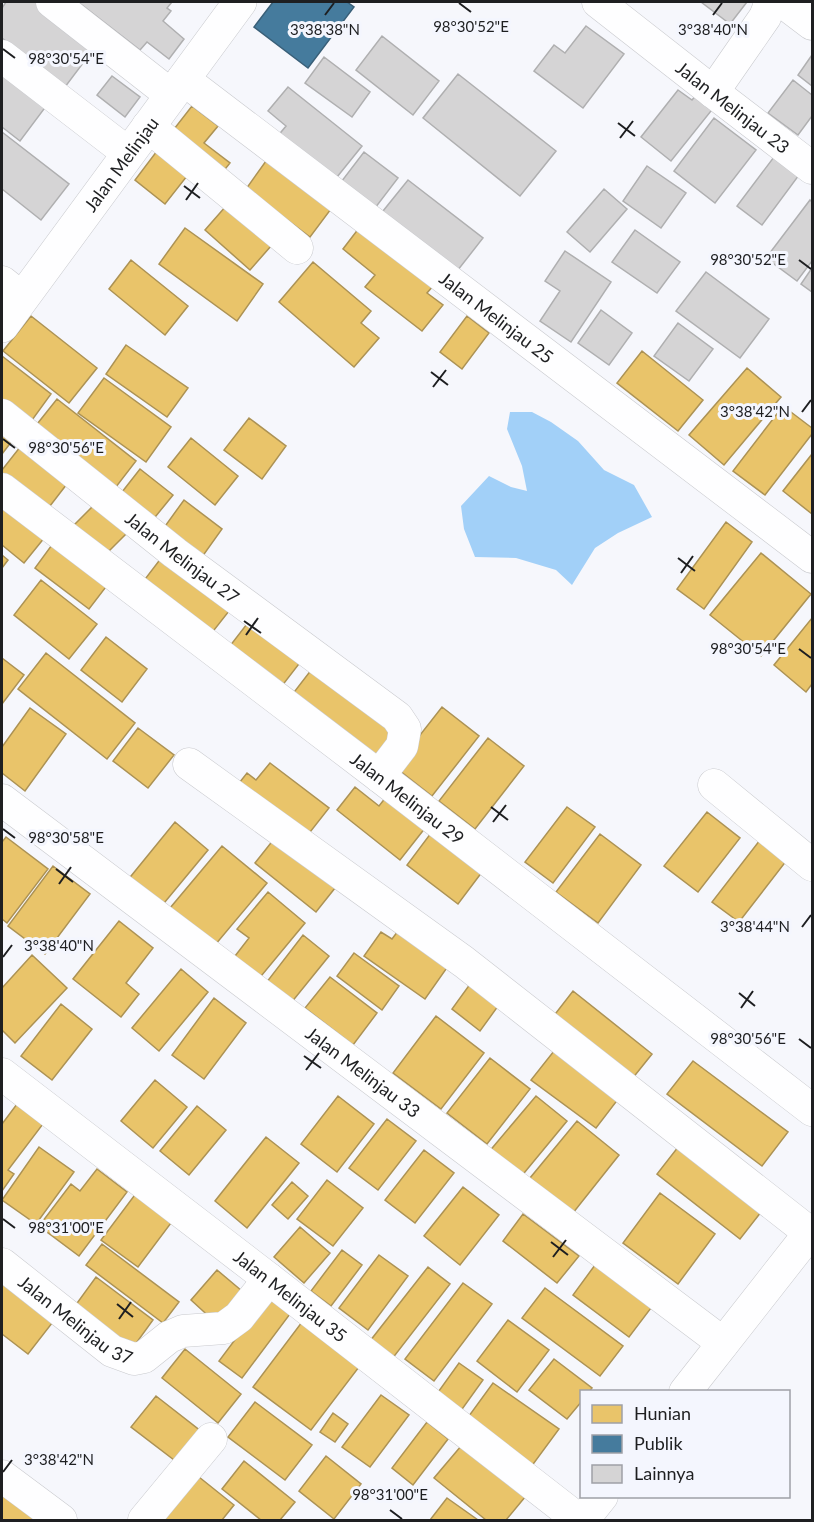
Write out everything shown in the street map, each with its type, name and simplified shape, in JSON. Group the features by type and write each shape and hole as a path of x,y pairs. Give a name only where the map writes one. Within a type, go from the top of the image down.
{"street":[{"name":"Jalan Melinjau 25","path":"52,2 177,87 813,557"},
{"name":"Jalan Melinjau","path":"2,326 12,290 128,153 240,2"},
{"name":"Jalan Melinjau 23","path":"598,2 813,168"},
{"path":"712,92 765,17 769,2"},
{"path":"783,2 813,24"},
{"path":"2,56 128,153"},
{"path":"148,126 297,248"},
{"name":"Jalan Melinjau 27","path":"2,415 175,553 397,717 405,729 402,746 379,776"},
{"name":"Jalan Melinjau 29","path":"2,489 813,1110"},
{"path":"189,764 464,962 811,1232 687,1390"},
{"path":"714,785 813,865"},
{"name":"Jalan Melinjau 33","path":"2,800 723,1343"},
{"name":"Jalan Melinjau 35","path":"2,1074 581,1521"},
{"name":"Jalan Melinjau 37","path":"2,1264 112,1351 134,1359 144,1357 170,1336 183,1331 224,1328 239,1317 269,1279"},
{"path":"144,1521 211,1439"},
{"path":"2,1476 61,1521"},
{"path":"581,1521 601,1498"}],"water":[{"path":"510,412 532,412 578,441 604,470 634,485 652,517 618,533 595,548 572,585 556,570 516,558 475,557 464,529 461,506 489,476 511,487 527,491 522,466 507,429"}],"building: Hunian":[{"path":"192,106 218,126 204,143 230,163 218,178 167,138"},
{"path":"160,147 191,171 165,204 135,180"},
{"path":"266,161 331,209 310,237 246,189"},
{"path":"226,206 271,246 250,270 205,230"},
{"path":"185,228 263,284 237,321 159,264"},
{"path":"359,228 433,286 427,293 443,305 422,331 365,287 375,275 343,249"},
{"path":"131,260 188,306 165,335 109,289"},
{"path":"313,262 371,311 361,323 379,338 354,367 279,302"},
{"path":"31,316 97,368 69,403 3,351"},
{"path":"467,316 489,333 462,369 440,352"},
{"path":"126,345 188,388 167,417 106,374"},
{"path":"642,351 703,400 678,431 617,383"},
{"path":"2,356 51,394 27,427 2,408"},
{"path":"747,368 781,397 724,465 689,435"},
{"path":"104,378 171,427 146,462 78,413"},
{"path":"57,399 136,461 109,496 30,433"},
{"path":"783,406 812,428 812,434 765,495 733,471"},
{"path":"249,418 286,446 262,479 224,450"},
{"path":"2,426 15,437 2,454"},
{"path":"191,438 238,476 215,505 168,467"},
{"path":"24,442 70,480 43,515 2,481 2,470"},
{"path":"812,454 812,514 783,491"},
{"path":"140,469 173,495 147,527 115,501"},
{"path":"2,495 49,532 24,563 2,545"},
{"path":"184,500 222,529 202,557 163,529"},
{"path":"98,501 128,532 101,559 71,528"},
{"path":"726,522 752,542 704,609 677,589"},
{"path":"57,538 112,579 89,609 35,568"},
{"path":"165,553 233,606 207,639 139,587"},
{"path":"761,553 811,594 761,656 710,615"},
{"path":"2,555 8,560 2,568"},
{"path":"41,580 97,624 69,659 14,615"},
{"path":"812,618 812,684 806,692 774,665"},
{"path":"250,620 302,660 278,691 226,651"},
{"path":"106,637 147,669 122,702 81,670"},
{"path":"46,653 135,723 107,759 18,689"},
{"path":"2,658 24,675 2,704"},
{"path":"315,665 398,727 372,762 288,700"},
{"path":"442,707 479,736 432,796 395,767"},
{"path":"30,708 66,734 25,791 2,773 2,747"},
{"path":"138,728 174,755 148,788 113,761"},
{"path":"488,738 524,766 475,829 439,801"},
{"path":"270,763 329,808 303,841 232,792 247,773 256,780"},
{"path":"355,787 379,806 390,792 429,823 400,860 337,810"},
{"path":"567,807 595,827 553,883 525,862"},
{"path":"707,812 740,838 698,892 664,866"},
{"path":"175,822 208,850 160,908 127,881"},
{"path":"437,825 485,868 458,904 407,865"},
{"path":"600,834 641,865 598,923 556,892"},
{"path":"6,837 48,869 7,923 2,919 2,842"},
{"path":"274,839 335,888 316,912 255,863"},
{"path":"760,840 787,860 739,922 712,902"},
{"path":"222,846 267,883 210,951 165,914"},
{"path":"53,866 90,894 45,954 8,926"},
{"path":"268,892 305,923 257,981 232,960 249,938 237,929"},
{"path":"119,921 153,948 126,983 139,994 121,1017 73,979"},
{"path":"401,927 451,962 425,999 364,956 381,932 392,939"},
{"path":"303,935 329,956 291,1003 266,983"},
{"path":"354,953 399,986 382,1010 337,976"},
{"path":"32,955 67,988 15,1043 2,1030 2,988"},
{"path":"181,969 208,992 159,1051 132,1028"},
{"path":"330,977 377,1013 353,1045 305,1008"},
{"path":"473,980 501,1002 480,1031 452,1009"},
{"path":"573,991 652,1054 628,1084 549,1022"},
{"path":"214,998 246,1023 204,1079 172,1055"},
{"path":"61,1004 92,1029 52,1080 21,1056"},
{"path":"436,1016 484,1053 441,1109 393,1073"},
{"path":"554,1051 619,1098 596,1128 531,1080"},
{"path":"490,1058 530,1089 487,1144 447,1113"},
{"path":"693,1061 788,1132 762,1166 667,1094"},
{"path":"155,1080 187,1107 153,1148 121,1121"},
{"path":"338,1096 374,1124 337,1172 301,1144"},
{"path":"536,1096 567,1121 520,1178 488,1153"},
{"path":"20,1100 46,1120 8,1170 14,1174 2,1191 2,1124"},
{"path":"197,1106 226,1130 189,1175 160,1151"},
{"path":"387,1119 416,1141 378,1190 349,1168"},
{"path":"577,1121 619,1155 573,1213 530,1178"},
{"path":"266,1137 299,1163 247,1228 215,1201"},
{"path":"682,1142 765,1207 740,1239 657,1174"},
{"path":"39,1147 74,1172 36,1224 2,1200"},
{"path":"424,1150 454,1173 415,1223 385,1200"},
{"path":"97,1169 127,1192 79,1256 39,1226 71,1184 80,1191"},
{"path":"327,1180 363,1208 333,1246 297,1219"},
{"path":"292,1182 308,1196 288,1219 272,1205"},
{"path":"463,1187 499,1215 460,1265 424,1236"},
{"path":"137,1192 174,1219 138,1267 101,1240"},
{"path":"660,1193 715,1234 678,1284 623,1243"},
{"path":"523,1214 579,1256 557,1283 503,1241"},
{"path":"300,1227 330,1253 304,1283 274,1257"},
{"path":"102,1244 179,1302 163,1323 86,1265"},
{"path":"342,1250 362,1265 331,1306 311,1291"},
{"path":"379,1255 408,1276 368,1330 339,1308"},
{"path":"595,1265 651,1308 629,1337 573,1295"},
{"path":"428,1267 450,1284 392,1359 370,1341"},
{"path":"217,1270 242,1291 215,1322 191,1300"},
{"path":"2,1276 56,1318 28,1354 2,1334"},
{"path":"96,1277 153,1320 129,1353 72,1310"},
{"path":"463,1283 492,1304 434,1381 405,1359"},
{"path":"545,1288 623,1346 600,1376 522,1318"},
{"path":"267,1297 290,1314 242,1378 219,1361"},
{"path":"508,1320 549,1350 517,1392 477,1361"},
{"path":"302,1322 359,1367 311,1430 253,1387"},
{"path":"185,1349 241,1394 218,1423 162,1378"},
{"path":"554,1359 592,1388 580,1390 580,1403 567,1419 529,1390"},
{"path":"459,1363 483,1380 460,1412 436,1395"},
{"path":"493,1383 559,1429 531,1467 466,1420"},
{"path":"381,1395 409,1415 370,1467 342,1447"},
{"path":"156,1396 202,1432 178,1463 131,1427"},
{"path":"255,1402 312,1445 285,1480 228,1437"},
{"path":"333,1413 348,1424 335,1442 320,1432"},
{"path":"427,1422 448,1439 413,1485 392,1468"},
{"path":"467,1439 530,1491 506,1520 486,1520 434,1478"},
{"path":"326,1456 361,1484 334,1519 299,1491"},
{"path":"244,1461 295,1502 280,1520 261,1520 222,1489"},
{"path":"194,1473 234,1505 222,1520 156,1520"},
{"path":"5,1491 38,1520 2,1520 2,1495"},
{"path":"447,1498 478,1520 430,1520"}],"building: Publik":[{"path":"273,2 347,2 354,7 308,68 254,27"}],"building: Lainnya":[{"path":"6,2 39,2 96,46 65,87 2,38 2,8"},
{"path":"78,2 172,2 167,8 171,11 163,21 184,39 169,59 147,42 140,50"},
{"path":"701,2 747,2 730,24"},
{"path":"586,26 624,54 583,108 534,71 554,45 565,53"},
{"path":"382,36 439,81 413,115 356,70"},
{"path":"812,55 812,86 798,75"},
{"path":"324,57 370,92 352,117 305,83"},
{"path":"2,71 47,105 20,141 2,127"},
{"path":"458,74 556,151 520,196 423,118"},
{"path":"112,76 140,97 125,117 97,95"},
{"path":"793,80 812,95 812,116 798,135 768,113"},
{"path":"288,87 362,146 333,182 277,137 286,126 268,111"},
{"path":"678,90 692,100 698,93 715,106 671,161 641,137"},
{"path":"714,118 756,150 715,203 674,171"},
{"path":"2,132 69,184 41,220 2,189"},
{"path":"364,152 398,178 372,212 338,186"},
{"path":"777,153 802,171 762,225 737,206"},
{"path":"647,166 686,193 661,228 623,201"},
{"path":"408,180 483,238 454,275 379,216"},
{"path":"604,189 627,209 590,252 567,232"},
{"path":"810,200 812,202 812,261 797,281 766,258"},
{"path":"635,230 680,262 657,293 612,262"},
{"path":"565,251 611,282 571,342 540,321 560,291 545,281"},
{"path":"812,268 812,292 801,284"},
{"path":"706,272 769,319 740,358 676,311"},
{"path":"601,310 632,333 609,365 578,343"},
{"path":"678,323 713,349 689,381 654,356"}]}
